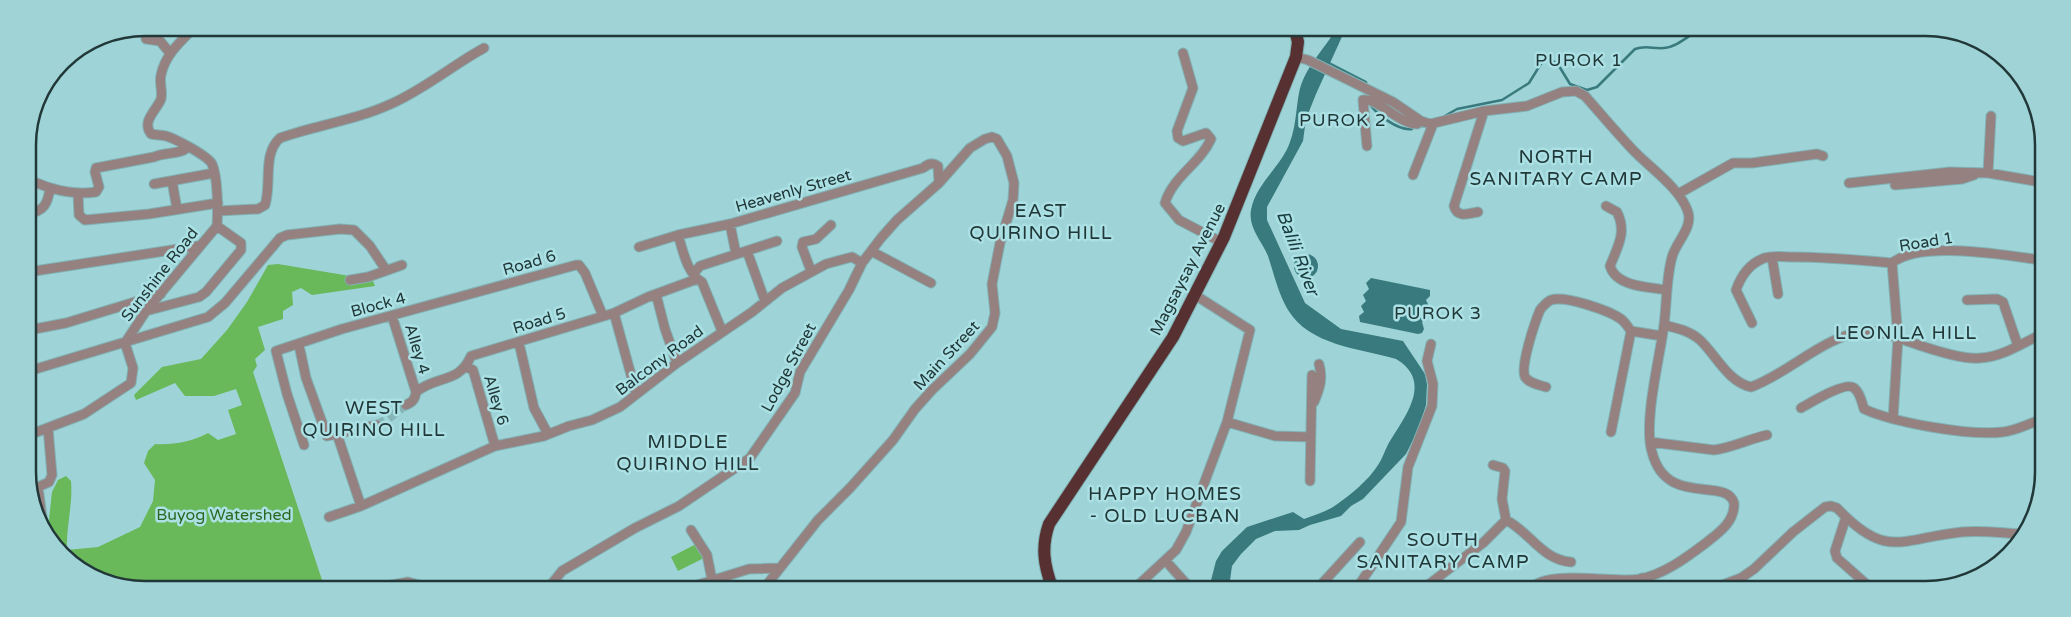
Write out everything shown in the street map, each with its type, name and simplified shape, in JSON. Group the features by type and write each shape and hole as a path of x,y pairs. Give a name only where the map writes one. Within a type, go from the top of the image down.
{"highway":[{"name":"Magsaysay Avenue","path":"1050,581 1043,550 1048,524 1173,337 1195,295 1221,242 1296,57 1298,42 1296,36"}],"street":[{"path":"146,311 199,296 206,292 241,250 241,243 217,226 218,207 212,164 207,158 188,147 167,137 151,134 148,127 148,120 162,96 160,77 170,53 186,36"},
{"path":"146,39 160,41 170,53"},
{"path":"78,194 79,215 85,220 149,214 178,209 218,207 258,209 265,205 271,156 274,143 280,138 355,118 392,104 484,48"},
{"path":"1183,52 1193,88 1177,131 1178,138 1183,141 1206,133 1211,139 1201,157 1169,192 1165,203 1179,220 1221,242"},
{"path":"1296,57 1311,61 1387,99 1421,121 1433,124 1484,111 1527,106 1562,92 1576,90 1585,96 1632,149 1678,194 1688,211 1689,219 1685,232 1673,255 1667,290 1664,325 1650,418 1650,442 1657,465 1673,482 1688,488 1724,492 1734,500 1732,517 1714,536 1679,562 1642,578 1624,581 1557,578 1542,581"},
{"path":"1367,146 1363,100 1374,102 1404,121 1417,124 1421,121"},
{"path":"1478,212 1463,216 1457,213 1454,206 1484,111"},
{"path":"1983,174 1991,116"},
{"path":"1413,174 1433,124"},
{"name":"Main Street","path":"770,581 818,520 893,440 932,390 970,354 992,327 995,313 992,284 993,274 1013,200 1014,183 1011,166 999,142 992,137 970,148 939,183"},
{"path":"36,181 50,188 78,194 96,192 99,190 95,172 96,168 154,157 162,153 183,151 188,147"},
{"path":"1678,194 1733,163 1757,162 1816,154 1823,156"},
{"name":"Heavenly Street","path":"639,247 678,235 730,224 923,168 928,164 938,166 939,183"},
{"path":"1849,183 1950,172 1983,174 2035,181"},
{"path":"154,184 214,173"},
{"path":"1895,185 1962,179 1983,174"},
{"path":"172,181 178,209"},
{"path":"862,263 897,220 939,183"},
{"path":"36,212 47,203 50,188"},
{"path":"1606,206 1617,212 1621,220 1622,233 1619,248 1610,266 1612,272 1622,281 1639,286 1667,290"},
{"path":"730,224 736,254"},
{"path":"811,271 802,247 803,242 816,238 831,225"},
{"name":"Sunshine Road","path":"125,342 146,311 198,246 217,226"},
{"path":"36,369 208,317 225,303 280,238 287,235 340,229 354,230 370,246 386,270"},
{"path":"678,235 690,269 702,282 722,331"},
{"name":"Road 5","path":"466,367 471,356 614,313 695,276 700,266 777,241"},
{"path":"36,271 198,246"},
{"name":"Road 1","path":"1893,419 1898,338 1892,263 1899,257 1948,250 1983,252 2035,259"},
{"path":"747,251 765,301"},
{"path":"871,251 931,283"},
{"name":"Balcony Road","path":"329,517 361,506 495,446 548,434 592,420 620,407 634,397 636,393 782,288 811,271 851,252 862,263"},
{"path":"1772,257 1778,294"},
{"path":"1752,323 1736,290 1741,276 1750,266 1762,258 1842,258 1892,263"},
{"name":"Lodge Street","path":"554,581 562,571 635,528 679,506 750,458 795,393 800,372 849,290 862,263"},
{"path":"350,280 368,277 402,265"},
{"name":"Road 6","path":"488,290 537,274 579,265 585,273 602,316"},
{"name":"Block 4","path":"304,445 287,394 276,351 299,345 342,329 488,290"},
{"path":"36,329 66,323 161,294"},
{"path":"656,294 664,329 677,363"},
{"path":"1142,581 1176,550 1186,532 1227,422 1250,330 1195,295"},
{"path":"1546,387 1527,380 1524,374 1524,363 1541,308 1551,300 1562,299 1613,314 1623,321 1631,331 1662,336"},
{"path":"1967,300 1997,300 2003,302 2018,346"},
{"path":"614,313 636,393"},
{"name":"Alley 4","path":"392,316 416,392"},
{"path":"1664,325 1691,333 1700,340 1738,382 1751,387 1848,335 1877,331 1966,357 1979,359 2002,353 2035,338"},
{"path":"1611,432 1631,331"},
{"path":"36,432 84,414 131,383 133,368 125,342"},
{"path":"518,343 534,408 548,434"},
{"path":"1362,581 1401,522 1408,467 1432,406 1433,384 1427,361 1431,344"},
{"path":"299,345 306,378 327,436 377,425"},
{"path":"1312,407 1320,389 1322,376 1319,364"},
{"path":"406,405 411,403 415,398 416,392 424,385 460,373 466,367"},
{"name":"Alley 6","path":"466,367 472,370 495,446"},
{"path":"1310,481 1312,375"},
{"path":"1801,408 1832,391 1849,386 1854,387 1858,393 1864,409 1893,419 1922,425 1986,432 2005,432 2035,422"},
{"path":"1227,422 1274,436 1311,436"},
{"path":"39,498 38,488 49,482 52,475 48,428"},
{"path":"337,434 361,506"},
{"path":"1650,442 1714,450 1724,449 1767,435"},
{"path":"1493,465 1503,468 1505,471 1502,499 1506,520"},
{"path":"1733,581 1741,578 1825,507 1837,508 1872,538 1889,543 1913,542 1962,532 2015,534"},
{"path":"1846,517 1835,552 1836,558 1863,581"},
{"path":"1506,520 1517,526 1545,553 1558,560 1572,562"},
{"path":"1433,581 1483,543 1506,520"},
{"path":"691,530 707,555 712,580"},
{"path":"1324,581 1360,542"},
{"path":"1165,560 1184,581"},
{"path":"709,581 749,569 779,568"},
{"path":"1642,578 1646,581"}],"green space":[{"name":"Buyog Watershed","path":"278,264 368,279 373,281 375,286 312,295 301,288 292,292 293,305 283,311 283,319 258,327 265,350 255,359 257,366 253,372 322,581 145,581 117,577 91,566 69,550 98,547 140,527 153,501 155,480 144,463 148,451 155,444 182,442 196,439 208,433 218,440 236,434 228,410 242,405 236,389 214,396 185,396 175,383 136,400 134,395 162,367 201,359 227,330 247,302 268,265"},
{"name":"Buyog Watershed","path":"66,476 71,481 67,548 49,522 52,492 58,480"},
{"path":"696,544 704,558 678,571 671,557"}],"water":[{"path":"1332,36 1342,36 1306,119 1303,141 1267,207 1267,220 1305,303 1341,329 1403,341 1425,374 1427,384 1426,405 1419,428 1406,454 1363,499 1351,506 1341,516 1299,530 1275,531 1256,539 1232,566 1230,581 1211,581 1216,561 1222,551 1247,527 1293,512 1304,519 1316,515 1336,505 1359,487 1380,462 1388,444 1409,409 1415,388 1413,377 1407,368 1396,359 1336,344 1309,331 1297,322 1285,304 1268,256 1252,223 1251,210 1258,191 1281,159 1290,142 1295,124 1301,84 1313,62"},
{"path":"1306,254 1314,258 1318,266 1314,274 1306,278 1298,274 1294,266 1298,258"},
{"path":"1371,278 1430,290 1430,296 1426,300 1429,306 1424,311 1427,317 1422,322 1424,329 1422,333 1418,334 1360,322 1359,316 1364,312 1361,306 1366,301 1363,295 1369,289 1366,283"}],"waterway":[{"path":"1443,117 1457,109 1502,100 1529,83 1542,62 1546,60 1553,61 1559,66 1570,84 1587,90 1597,87 1635,49 1643,47 1668,47 1689,36"},
{"path":"1327,62 1366,82 1366,85"},
{"path":"1369,103 1394,125 1412,129"}],"tunnel":[{"path":"377,425 406,405"}],"district":[{"name":"PUROK 1","path":"1579,60"},
{"name":"PUROK 2","path":"1343,120"},
{"name":"NORTH SANITARY CAMP","path":"1556,167"},
{"name":"EAST QUIRINO HILL","path":"1041,221"},
{"name":"PUROK 3","path":"1438,313"},
{"name":"LEONILA HILL","path":"1906,332"},
{"name":"WEST QUIRINO HILL","path":"374,418"},
{"name":"MIDDLE QUIRINO HILL","path":"688,452"},
{"name":"HAPPY HOMES - OLD LUCBAN","path":"1165,504"},
{"name":"SOUTH SANITARY CAMP","path":"1443,550"}],"water label":[{"name":"Balili River","path":"1298,253"}]}
